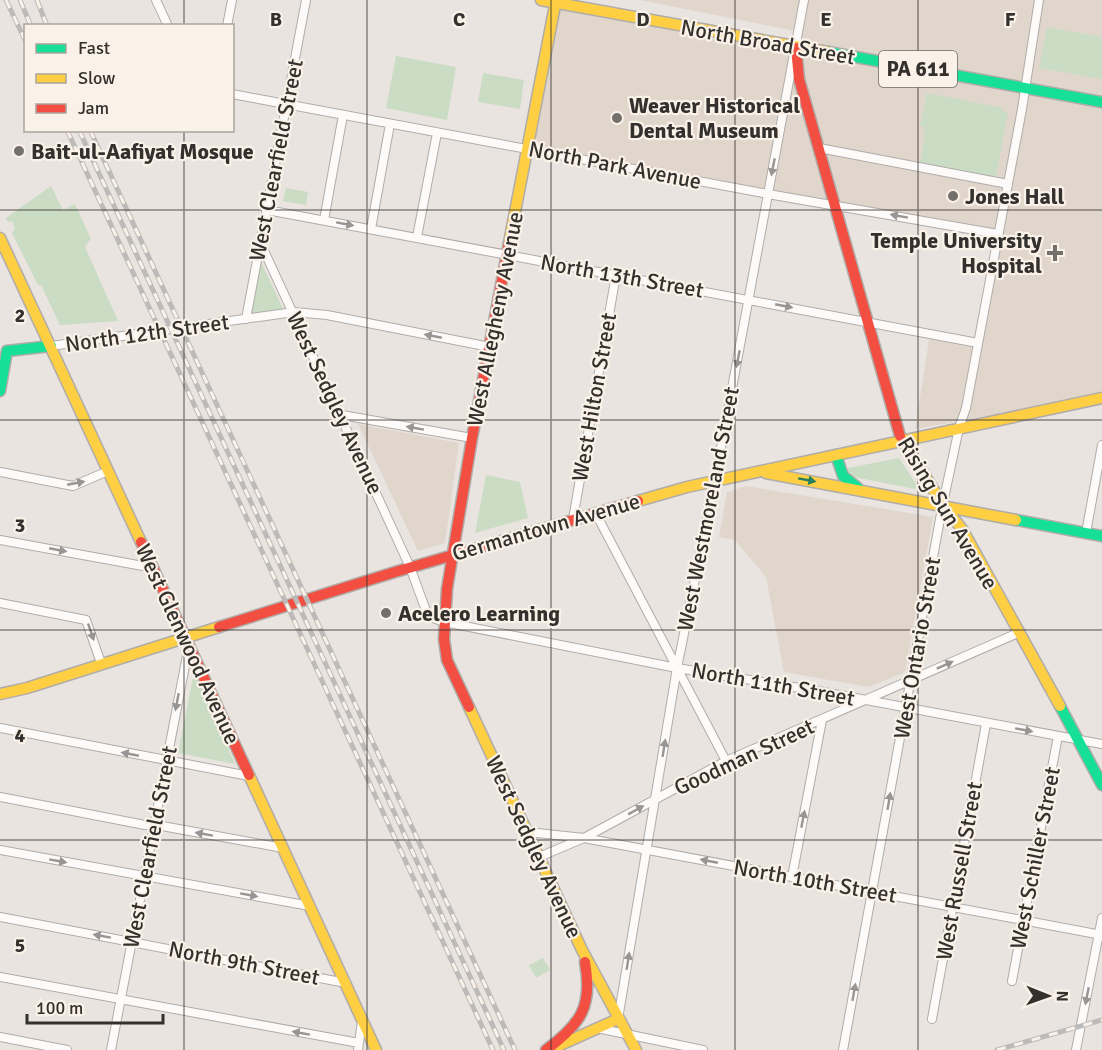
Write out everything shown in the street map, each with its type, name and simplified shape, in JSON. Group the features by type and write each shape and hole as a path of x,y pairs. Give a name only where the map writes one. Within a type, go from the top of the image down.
{"main road":[{"name":"North Broad Street","path":"541,0 1102,102"},
{"name":"West Allegheny Avenue","path":"444,639 447,589 472,438 556,1"},
{"name":"Rising Sun Avenue","path":"796,48 799,79 901,441 943,506 962,529 1102,785"},
{"name":"West Glenwood Avenue","path":"0,238 4,256 51,346 376,1050"},
{"name":"North 12th Street","path":"4,350 51,346"},
{"path":"0,391 4,350"},
{"name":"Germantown Avenue","path":"0,694 27,688 101,663 187,641 453,554 715,480 1102,398"},
{"path":"836,454 843,476 861,490"},
{"path":"753,472 1102,536"},
{"name":"West Sedgley Avenue","path":"444,639 447,660 538,857 582,950 636,1050"},
{"path":"546,1050 571,1030 588,1001 587,969 582,950"},
{"path":"546,1050 618,1019"}],"street":[{"path":"156,0 167,24"},
{"path":"227,24 232,0"},
{"name":"West Clearfield Street","path":"246,319 306,0"},
{"name":"West Westmoreland Street","path":"618,1019 677,668 715,480 804,0"},
{"name":"West Ontario Street","path":"843,1050 943,506 959,428 966,408 1008,183 1039,0"},
{"name":"North Park Avenue","path":"234,94 768,194 998,234"},
{"path":"324,220 344,115"},
{"path":"371,229 390,124"},
{"path":"417,237 437,133"},
{"path":"819,148 1008,183"},
{"name":"North 13th Street","path":"267,210 978,342"},
{"name":"West Sedgley Avenue","path":"260,242 342,415 410,567 428,616 444,622"},
{"name":"West Hilton Street","path":"573,519 616,275"},
{"name":"North 12th Street","path":"51,346 294,312 327,315 490,347"},
{"path":"342,415 472,438"},
{"path":"1086,533 1102,445"},
{"path":"0,472 73,486 108,471"},
{"path":"595,513 726,761"},
{"path":"0,540 154,568"},
{"path":"0,603 86,620 101,663"},
{"name":"North 11th Street","path":"444,622 677,668 1102,744"},
{"name":"Goodman Street","path":"538,857 584,838 726,761 1018,633"},
{"name":"West Clearfield Street","path":"111,1050 187,641"},
{"path":"792,877 822,720"},
{"name":"West Russell Street","path":"932,1019 986,724"},
{"path":"0,728 249,776"},
{"name":"West Schiller Street","path":"1012,981 1058,736"},
{"path":"0,797 282,848"},
{"name":"North 10th Street","path":"528,832 584,838 646,849 1100,935"},
{"path":"0,850 310,906"},
{"name":"North 9th Street","path":"0,917 345,983"},
{"path":"1076,1050 1102,918"},
{"path":"0,977 358,1047 362,1020"},
{"path":"597,1028 703,1050"},
{"path":"0,1037 67,1050"}],"shaded area":[{"path":"640,0 800,0 795,31"},
{"path":"804,0 1102,0 1102,395 915,429 930,334 978,342 998,235 527,149 556,3 795,47"},
{"path":"358,424 459,443 445,543 418,551"},
{"path":"746,486 933,517 905,672 869,687 784,672 766,577 735,540 719,537 727,492"}],"green space":[{"path":"1047,27 1102,37 1102,79 1039,68"},
{"path":"396,56 456,67 447,120 386,108"},
{"path":"483,73 524,80 520,109 478,102"},
{"path":"927,93 1002,108 1002,111 1008,112 996,177 920,163 925,134 923,133 924,127 920,126"},
{"path":"51,186 63,210 75,204 91,239 85,247 118,321 60,325 12,233 15,229 12,221 8,222 6,218"},
{"path":"286,188 308,192 306,205 283,201"},
{"path":"261,262 284,311 250,317"},
{"path":"899,458 920,490 854,477 848,472 848,468"},
{"path":"486,475 520,482 528,518 475,533"},
{"path":"194,672 235,764 178,753"},
{"path":"543,958 550,970 536,978 529,965"}],"railway":[{"path":"6,0 24,38"},
{"path":"20,0 30,24"},
{"path":"37,0 46,24"},
{"path":"68,132 493,1050"},
{"path":"80,132 504,1050"},
{"path":"91,132 515,1050"},
{"path":"997,1050 1102,1020"}],"traffic: fast":[{"path":"828,52 1102,102"},
{"path":"0,391 7,351 51,346"},
{"path":"836,455 843,476 858,488"},
{"path":"1016,520 1102,536"},
{"path":"1060,706 1102,785"}],"traffic: slow":[{"path":"541,0 828,52"},
{"path":"509,243 556,0"},
{"path":"0,238 141,542"},
{"path":"638,501 687,487 1102,398"},
{"path":"900,436 943,505 962,529 1060,706"},
{"path":"766,473 1016,520"},
{"path":"0,694 27,688 219,627"},
{"path":"469,707 582,950 636,1050"},
{"path":"249,775 376,1050"},
{"path":"558,1046 618,1019"}],"traffic: jam":[{"path":"796,48 799,79 900,436"},
{"path":"469,707 447,660 444,639 447,589 472,438 509,243"},
{"path":"219,627 395,572 638,501"},
{"path":"141,542 249,775"},
{"path":"546,1050 568,1031 582,1013 587,991 585,962"}],"place":[{"name":"Weaver Historical Dental Museum","path":"617,118"},
{"name":"Bait-ul-Aafiyat Mosque","path":"19,151"},
{"name":"Jones Hall","path":"953,196"},
{"name":"Temple University Hospital","path":"1055,253"},
{"name":"Acelero Learning","path":"386,613"}]}
